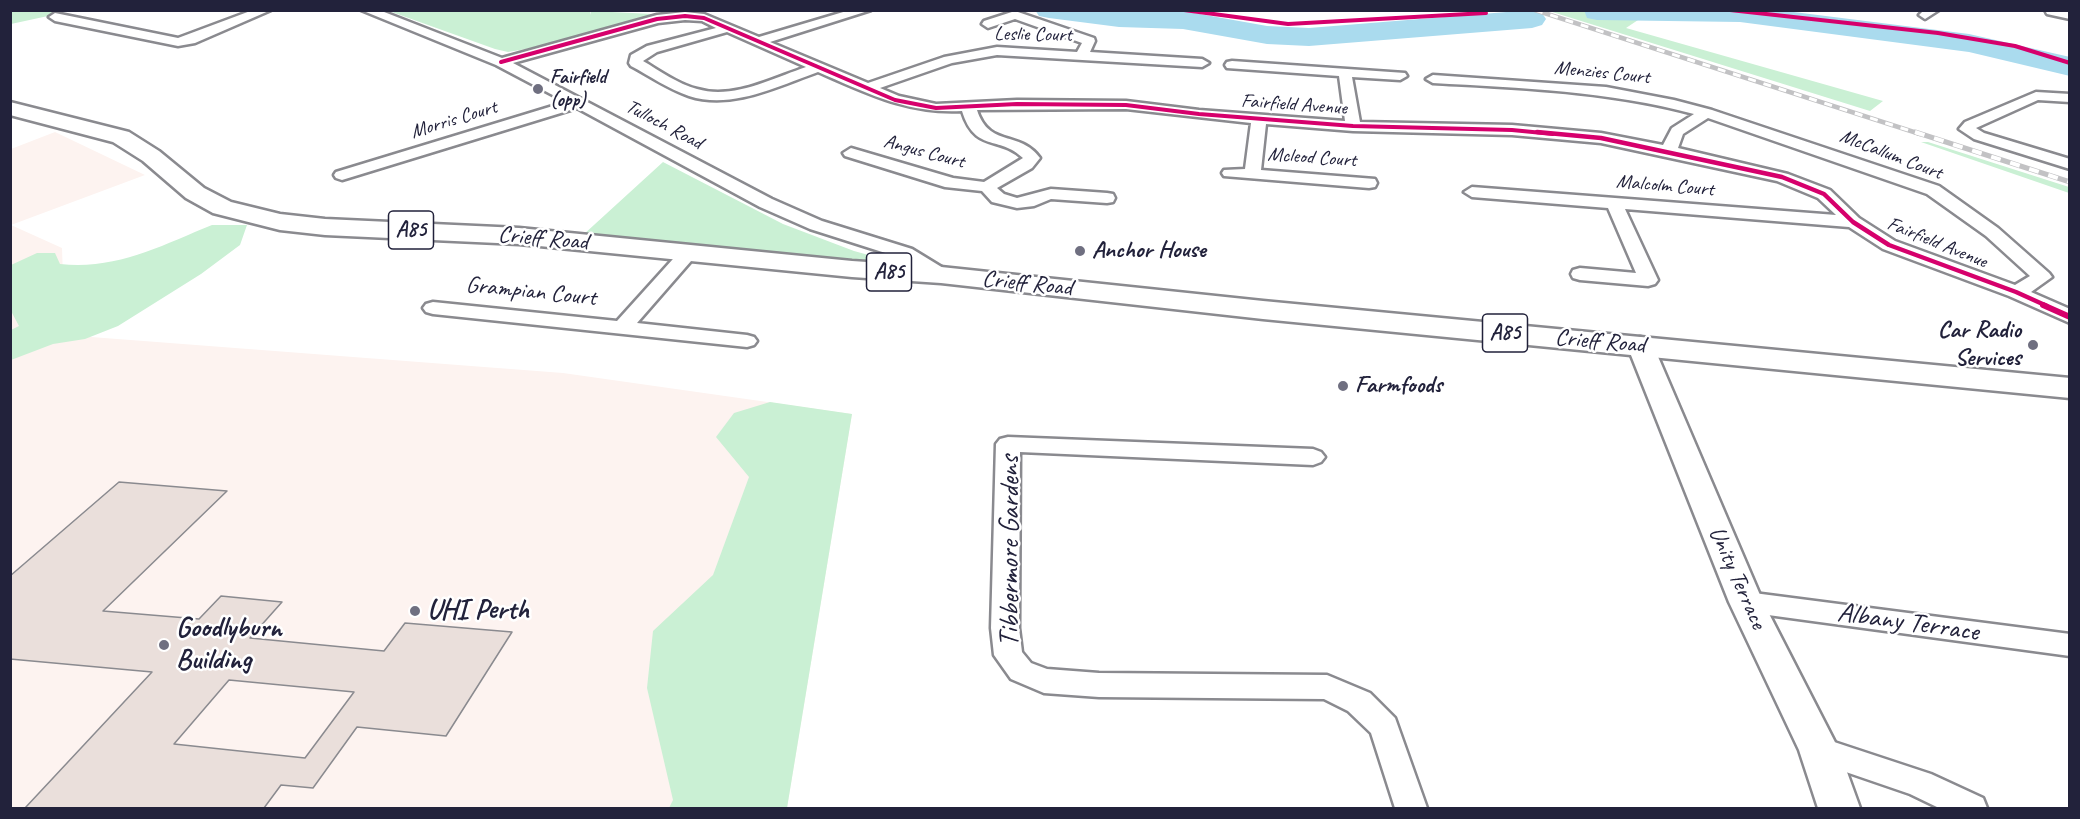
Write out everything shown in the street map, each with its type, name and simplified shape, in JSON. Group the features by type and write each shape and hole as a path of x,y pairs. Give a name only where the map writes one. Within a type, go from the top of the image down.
{"main road":[{"path":"2053,10 2070,14"},
{"name":"Crieff Road","path":"10,108 121,137 151,156 195,193 222,208 254,217 325,227 470,232 689,254 941,275 1274,311 2070,388"}],"street":[{"path":"55,16 178,42 190,40 266,10"},
{"name":"Tulloch Road","path":"367,10 501,62 766,203 826,229 905,253 941,275"},
{"path":"759,41 865,10"},
{"path":"988,24 1015,15 1089,41 1082,55"},
{"name":"Fairfield Avenue","path":"501,62 670,17 704,18 895,100 936,108 1017,104 1126,105 1353,126 1523,131 1601,138 1782,177 1824,194 1853,222 1889,245 2016,292 2070,317"},
{"path":"728,28 651,49 636,58 636,63 695,93 709,96 738,94 819,67"},
{"name":"Leslie Court","path":"868,88 949,60 980,53 1014,51 1202,63"},
{"path":"1232,65 1400,76"},
{"path":"1345,73 1353,126"},
{"name":"Menzies Court","path":"1433,79 1615,92 1659,99 1707,113"},
{"path":"2070,98 2036,96 1970,125 1967,129 1979,136 2070,164"},
{"name":"Morris Court","path":"342,175 579,103"},
{"name":"Angus Court","path":"851,153 951,183 987,187 1026,165 1032,158 1025,150 991,138 978,130 968,106"},
{"path":"1669,151 1672,136 1677,130 1707,113"},
{"name":"McCallum Court","path":"1707,113 1933,190 1992,232 2042,277 2016,292"},
{"name":"Mcleod Court","path":"1252,174 1259,119"},
{"name":"Mcleod Court","path":"1230,173 1369,183"},
{"name":"Angus Court","path":"987,187 998,198 1017,203 1028,202 1051,194 1107,198"},
{"name":"Malcolm Court","path":"1472,192 1853,222"},
{"path":"1580,274 1648,280 1614,203"},
{"name":"Grampian Court","path":"623,327 689,254"},
{"name":"Grampian Court","path":"434,308 747,341"},
{"name":"Unity Terrace","path":"1640,345 1746,602 1819,750 1839,808"},
{"name":"Tibbermore Gardens","path":"1313,457 1008,444 1005,628 1008,655 1021,671 1044,681 1100,685 1328,687 1359,702 1384,727 1411,808"},
{"name":"Albany Terrace","path":"1746,602 2070,645"},
{"path":"1819,750 1920,784 1971,808"}],"shaded area":[{"path":"55,132 145,175 11,225 11,149"},
{"name":"UHI Perth","path":"11,225 62,248 65,335 563,373 852,414 787,808 11,808"}],"green space":[{"path":"11,10 58,11 48,16 11,24"},
{"path":"590,10 590,15 591,11 653,14 670,11 670,13 508,52 389,11"},
{"path":"1549,11 1630,11 1644,16 1626,28 1883,101 1870,111"},
{"path":"1921,142 1928,142 2069,187 2069,193"},
{"path":"663,162 783,224 854,251 898,263 898,266 583,235"},
{"path":"212,225 247,225 240,245 201,274 118,326 85,339 53,344 11,360 11,330 19,326 11,311 11,265 37,253 55,253 60,264 81,265 119,260 138,255"},
{"path":"770,402 852,414 787,808 669,808 673,800 647,688 653,631 713,575 749,477 716,437 734,413"}],"building":[{"name":"Goodlyburn Building","path":"119,482 227,491 103,611 199,619 221,596 282,602 250,638 384,651 405,623 512,632 446,736 357,727 313,788 281,785 264,808 25,808 152,672 10,659 10,576","holes":["229,680 354,692 305,758 174,744"]}],"waterway":[{"path":"1049,10 1119,18 1183,20 1267,35 1309,37 1532,19"},
{"path":"1597,12 1740,14 1969,43 2070,67"}],"railway":[{"path":"1535,10 1920,134"},
{"path":"1915,132 2070,182"}],"cycle path":[{"path":"1184,10 1288,24 1486,13"},
{"path":"1730,10 1938,33 2015,46 2070,63"},
{"path":"501,62 657,19 685,16 704,18 895,100 936,108 1017,104 1126,105 1199,114 1353,126 1512,130 1601,138 1782,177 1824,194 1853,222 1889,245 2016,292 2070,317"}],"place":[{"name":"Fairfield (opp)","path":"538,89"},
{"name":"Anchor House","path":"1080,251"},
{"name":"Car Radio Services","path":"2033,345"},
{"name":"Farmfoods","path":"1343,386"},
{"name":"UHI Perth","path":"415,611"},
{"name":"Goodlyburn Building","path":"164,645"}]}
